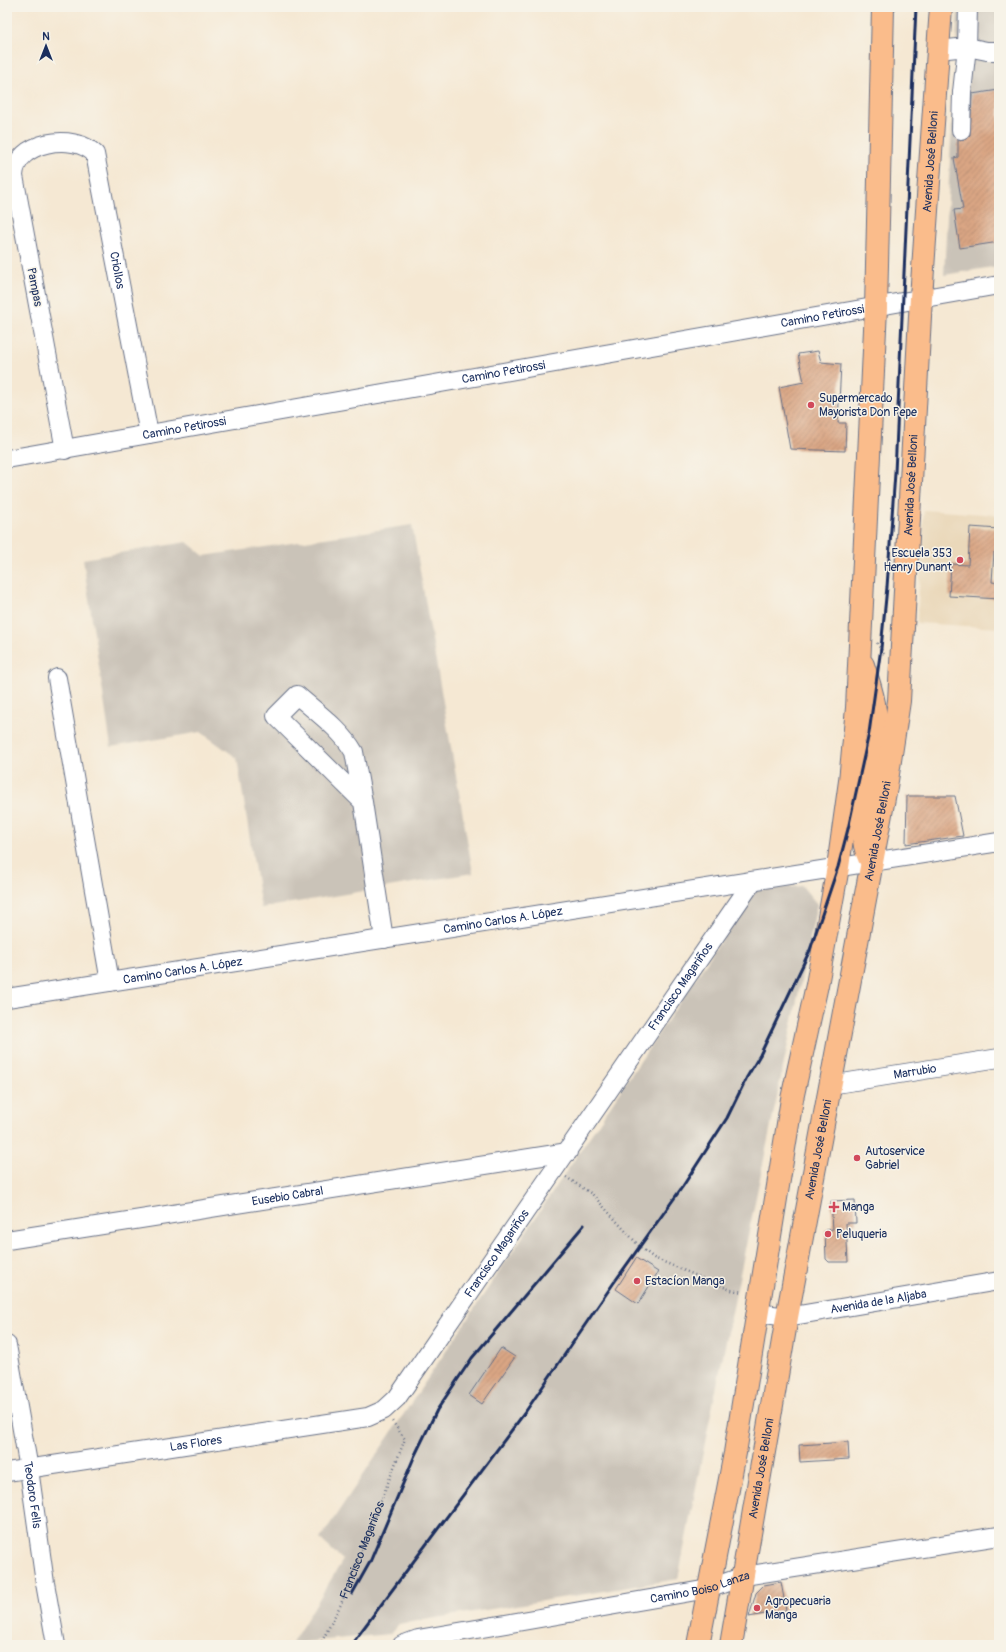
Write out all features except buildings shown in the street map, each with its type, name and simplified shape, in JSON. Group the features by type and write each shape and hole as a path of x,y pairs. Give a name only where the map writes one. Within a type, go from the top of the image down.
{"main road":[{"path":"698,1645 735,1453 792,1099 817,985 838,868 850,781 857,708 876,308 883,7"},
{"name":"Avenida José Belloni","path":"731,1645 744,1576 787,1317 886,787 899,701 921,298 941,7"},
{"path":"859,654 874,698 877,725 874,767 862,829 864,846 871,863"},
{"path":"838,868 854,880 857,889 840,975 839,986 846,1005"},
{"path":"735,1453 741,1480 727,1566 730,1571 744,1576"},
{"path":"708,1589 719,1593 724,1598 726,1605 719,1645"}],"street":[{"path":"961,130 962,92 967,47 968,7"},
{"path":"938,50 967,47 987,51 999,51"},
{"name":"Criollos","path":"50,144 68,142 89,148 95,154 149,434"},
{"name":"Pampas","path":"50,144 33,148 19,160 14,168 14,176 65,450"},
{"name":"Camino Petirossi","path":"7,459 876,308 921,298 999,285"},
{"path":"57,678 110,982"},
{"path":"363,802 276,716 297,695 341,734 354,752 363,802 384,939"},
{"name":"Camino Carlos A. López","path":"7,998 999,842"},
{"name":"Francisco Magariños","path":"384,1410 397,1398 568,1152 753,881"},
{"name":"Marrubio","path":"830,1085 999,1058"},
{"name":"Eusebio Cabral","path":"7,1240 568,1152"},
{"name":"Avenida de la Aljaba","path":"758,1313 787,1317 999,1281"},
{"name":"Teodoro Fells","path":"7,1345 29,1469 45,1583 56,1645"},
{"name":"Las Flores","path":"7,1472 368,1417 384,1410"},
{"name":"Camino Boiso Lanza","path":"402,1645 418,1639 708,1589 744,1576 999,1536"}],"path":[{"path":"555,1170 592,1194 640,1247 654,1258 731,1290"},
{"name":"Francisco Magariños","path":"320,1645 341,1604 405,1439 384,1410"}],"shaded area":[{"path":"958,7 999,7 999,266 944,275"},
{"name":"Escuela 353 Henry Dunant","path":"924,510 999,515 999,628 917,623"},
{"path":"412,525 473,873 261,908 237,758 201,732 111,747 83,559 187,542 204,556"},
{"path":"802,886 817,904 678,1579 399,1624 390,1634 292,1643 343,1560 320,1539 755,890"}],"railway":[{"path":"351,1645 526,1411 613,1284 683,1186 727,1118 747,1077 760,1055 810,950 838,867 848,829 869,733 881,648 895,473 916,7"},
{"path":"352,1594 370,1562 415,1455 437,1410 472,1358 584,1225"}],"place":[{"name":"Supermercado Mayorista Don Pepe","path":"811,405"},
{"name":"Escuela 353 Henry Dunant","path":"960,560"},
{"name":"Autoservice Gabriel","path":"857,1158"},
{"name":"Manga","path":"834,1207"},
{"name":"Peluqueria","path":"828,1234"},
{"name":"Estacíon Manga","path":"637,1281"},
{"name":"Agropecuaria Manga","path":"757,1608"}]}
